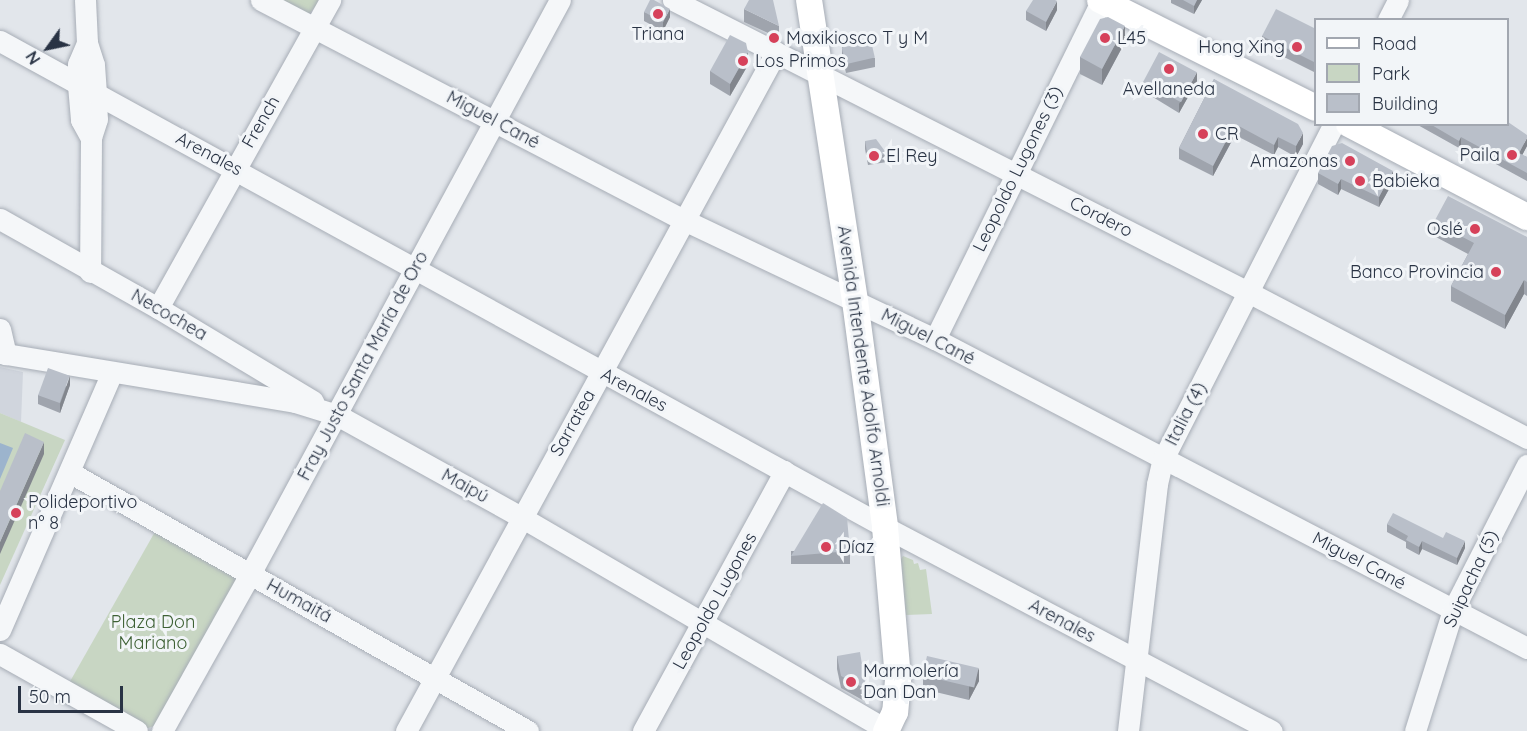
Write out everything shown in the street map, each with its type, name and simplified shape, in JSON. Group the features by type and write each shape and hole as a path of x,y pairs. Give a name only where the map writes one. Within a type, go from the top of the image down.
{"main road":[{"name":"Avenida Intendente Adolfo Arnoldi","path":"809,0 855,301 885,527 898,681 894,712 887,731"},
{"path":"1101,0 1314,107"},
{"path":"1138,0 1314,90"},
{"path":"1353,126 1527,217"},
{"path":"1386,126 1527,199"}],"street":[{"path":"85,0 87,43 78,64 87,90 81,120 91,138 90,272"},
{"name":"Miguel Cané","path":"261,0 684,220 935,339 1527,648"},
{"name":"French","path":"158,308 330,0"},
{"name":"Fray Justo Santa María de Oro","path":"162,731 337,415 560,0"},
{"name":"Cordero","path":"673,0 1248,292 1527,438"},
{"name":"Leopoldo Lugones (3)","path":"935,339 1101,0"},
{"path":"1389,18 1398,0"},
{"name":"Arenales","path":"0,41 885,527 1272,731"},
{"name":"Sarratea","path":"406,731 776,52"},
{"name":"Italia (4)","path":"1128,731 1157,484 1163,459 1333,126"},
{"name":"Necochea","path":"0,219 90,272 158,308 337,415"},
{"path":"0,329 3,354"},
{"name":"Maipú","path":"3,354 112,374 295,402 337,415 521,517 887,731"},
{"path":"0,628 112,374"},
{"name":"Suipacha (5)","path":"1415,731 1453,610 1527,465"},
{"name":"Leopoldo Lugones","path":"643,731 785,471"},
{"name":"Humaitá","path":"69,472 528,731"},
{"path":"0,654 137,731"}],"shaded area":[{"path":"0,367 23,372 21,422 0,413"}],"green space":[{"path":"275,0 321,0 310,13 300,13"},
{"name":"Polideportivo n° 8","path":"0,413 65,440 0,585"},
{"name":"Plaza Don Mariano","path":"156,530 238,577 154,726 148,728 68,685"},
{"path":"903,556 913,560 914,564 918,563 920,570 926,569 932,614 906,615 901,559"}],"water":[{"path":"0,443 13,448 0,479"}],"building":[{"path":"650,0 670,9 663,22 644,12"},
{"path":"749,0 773,0 779,26 744,9"},
{"path":"1033,0 1057,1 1046,22 1026,11"},
{"path":"1183,0 1197,0 1194,6"},
{"path":"1276,9 1314,28 1314,62 1262,36"},
{"path":"1108,17 1125,26 1102,69 1080,57 1100,19"},
{"path":"730,35 746,43 748,52 730,84 710,71"},
{"path":"871,41 875,58 846,64 842,48"},
{"path":"1159,52 1197,72 1181,102 1143,82"},
{"path":"1214,79 1298,124 1303,133 1296,146 1278,137 1274,145 1235,124 1213,166 1179,148"},
{"path":"1509,123 1527,135 1519,153 1527,157 1527,173 1461,137 1459,141 1433,126 1509,126"},
{"path":"876,139 887,154 868,157 865,141"},
{"path":"1342,143 1393,171 1379,197 1341,179 1338,184 1318,173 1332,146"},
{"path":"1448,196 1527,237 1527,282 1524,280 1505,315 1451,286 1474,243 1434,222"},
{"path":"48,368 70,376 60,403 38,395"},
{"path":"25,433 44,442 0,542 0,491"},
{"name":"Díaz","path":"823,503 847,518 850,551 791,556"},
{"path":"1393,513 1443,538 1446,532 1465,541 1457,558 1422,541 1419,547 1406,540 1408,536 1387,524"},
{"path":"860,652 866,689 841,676 837,656"},
{"path":"927,656 979,668 974,687 923,675"}],"place":[{"name":"Triana","path":"658,14"},
{"name":"Maxikiosco T y M","path":"774,38"},
{"name":"L45","path":"1105,38"},
{"name":"Hong Xing","path":"1297,47"},
{"name":"Los Primos","path":"743,61"},
{"name":"Avellaneda","path":"1169,69"},
{"name":"CR","path":"1203,134"},
{"name":"Paila","path":"1512,155"},
{"name":"El Rey","path":"874,156"},
{"name":"Amazonas","path":"1350,161"},
{"name":"Babieka","path":"1360,181"},
{"name":"Oslé","path":"1475,229"},
{"name":"Banco Provincia","path":"1496,272"},
{"name":"Polideportivo n° 8","path":"16,513"},
{"name":"Díaz","path":"826,547"},
{"name":"Marmolería Dan Dan","path":"851,682"}]}
